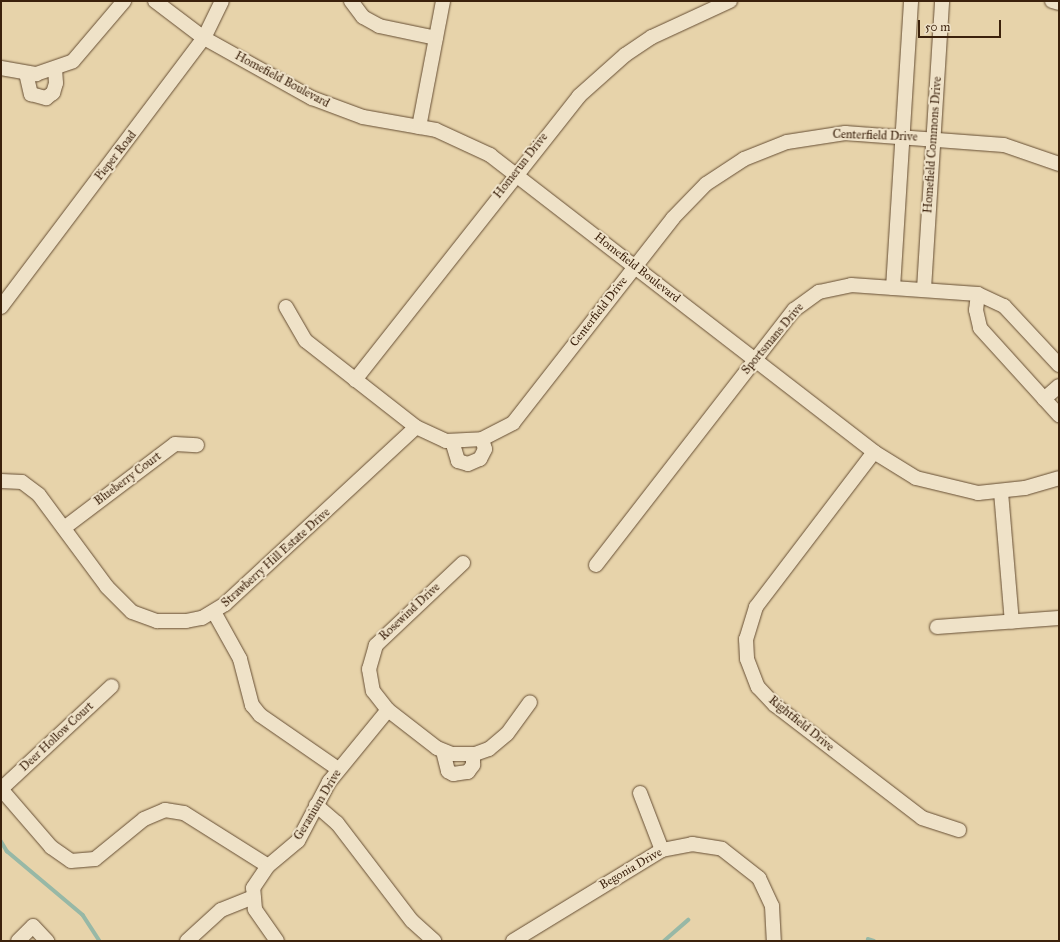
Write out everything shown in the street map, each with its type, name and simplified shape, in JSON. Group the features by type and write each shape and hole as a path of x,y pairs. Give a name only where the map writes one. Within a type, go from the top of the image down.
{"street":[{"path":"1,68 26,73 55,69 73,61 124,1"},
{"name":"Homefield Boulevard","path":"155,1 204,38 312,98 363,117 419,127 472,144 515,174 896,468 935,485 978,493 1001,492 1059,478"},
{"name":"Pieper Road","path":"1,307 204,38 222,1"},
{"path":"351,1 364,17 379,26 436,38"},
{"path":"419,127 443,1"},
{"name":"Homerun Drive","path":"355,380 515,174 579,96 625,55 687,18 730,1"},
{"path":"894,288 911,1"},
{"name":"Homefield Commons Drive","path":"924,289 942,1"},
{"path":"1052,1 1059,3"},
{"path":"26,73 31,94 46,98 53,93 56,83 55,69"},
{"name":"Centerfield Drive","path":"286,307 306,341 416,427 452,441 482,439 513,423 634,266 693,197 744,159 787,142 818,135 903,136 1004,145 1059,164"},
{"name":"Sportsmans Drive","path":"596,565 794,310 819,292 851,285 978,294 1004,306 1059,365"},
{"path":"978,294 976,310 980,328 1059,415"},
{"path":"1044,399 1059,386"},
{"name":"Strawberry Hill Estate Drive","path":"1,481 12,480 31,488 64,528 107,587 132,612 157,622 174,622 202,618 214,612 416,427"},
{"path":"452,441 458,461 468,464 480,459 485,449 482,439"},
{"name":"Blueberry Court","path":"64,528 175,444 197,445"},
{"name":"Rightfield Drive","path":"874,452 756,607 746,639 747,659 758,687 775,705 922,818 959,830"},
{"path":"1001,492 1012,622"},
{"name":"Rosewind Drive","path":"448,752 388,710 373,691 369,669 376,645 463,563"},
{"path":"214,612 238,653 252,705 260,715 338,769"},
{"path":"937,627 1059,618"},
{"name":"Deer Hollow Court","path":"1,789 112,686"},
{"path":"473,754 473,765 468,772 453,774 448,771 448,752 473,754 489,749 507,734 530,702"},
{"name":"Geranium Drive","path":"253,897 253,888 268,866 298,841 316,806 338,769 388,710"},
{"path":"1,789 51,847 71,861 95,859 153,813 173,810 268,866"},
{"path":"640,793 662,850"},
{"path":"316,806 337,823 412,921 434,941"},
{"name":"Begonia Drive","path":"513,941 662,850 705,845 722,849 747,865 759,878 772,906 774,941"},
{"path":"187,941 221,910 253,897 255,909 277,941"},
{"path":"18,941 33,926 47,941"}],"waterway":[{"path":"1,841 7,851 83,915 100,941"},
{"path":"664,941 688,920"},
{"path":"868,939 874,941"}]}
